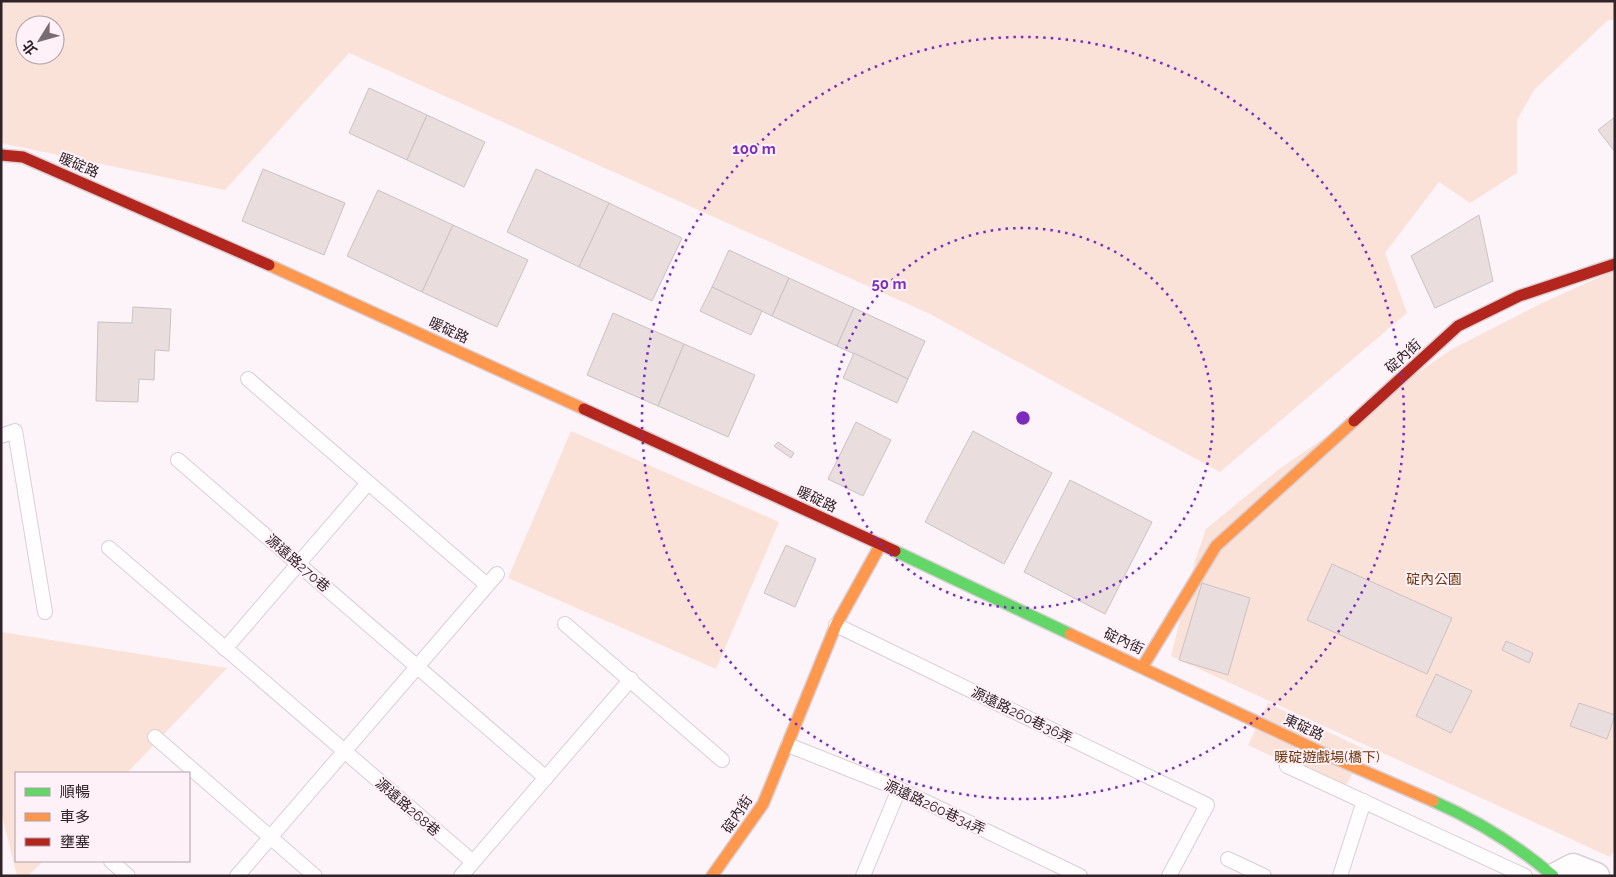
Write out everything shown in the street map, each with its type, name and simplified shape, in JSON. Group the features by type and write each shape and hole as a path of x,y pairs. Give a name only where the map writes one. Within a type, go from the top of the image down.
{"street":[{"name":"暖碇路","path":"1,155 23,157 195,231 881,544"},
{"name":"碇內街","path":"712,876 763,804 836,625 881,544 1143,666 1216,546 1458,326 1519,296 1615,264"},
{"name":"東碇路","path":"1143,666 1325,754 1466,815 1530,856 1554,876"},
{"path":"1554,876 1574,866 1596,876"}],"lane":[{"path":"248,379 487,585"},
{"path":"1,436 16,431 45,612"},
{"name":"源遠路270巷","path":"178,460 417,667"},
{"path":"225,649 368,483"},
{"path":"109,548 344,752"},
{"path":"238,876 497,574"},
{"path":"565,624 722,760"},
{"name":"源遠路260巷36弄","path":"836,625 1207,805 1169,876"},
{"path":"417,667 546,778"},
{"path":"461,876 630,679"},
{"path":"155,737 316,876"},
{"name":"源遠路260巷34弄","path":"788,745 899,789 1080,876"},
{"name":"源遠路268巷","path":"344,752 473,862"},
{"path":"1287,766 1525,876"},
{"path":"863,876 899,789"},
{"path":"1340,876 1364,801"},
{"path":"1228,860 1264,876"},
{"path":"112,862 128,876"}],"green space":[{"path":"1,1 1615,1 1615,20 1608,20 1534,90 1517,120 1517,173 1470,203 1439,182 1385,253 1407,313 1220,472 930,314 349,53 225,190 1,143"},
{"name":"碇內公園","path":"1615,270 1615,849 1610,857 1171,656 1195,561 1206,529 1278,470 1452,349 1540,304"},
{"path":"571,431 779,522 716,669 508,578"},
{"path":"1,632 227,668 128,772 15,772 15,862 42,862 28,876 17,876 1,812"},
{"name":"暖碇遊戲場(橋下)","path":"1268,703 1364,749 1344,790 1248,745"}],"building":[{"path":"369,88 427,115 407,160 349,133"},
{"path":"427,115 485,142 464,187 407,160"},
{"path":"1615,117 1615,152 1598,130"},
{"path":"263,169 345,203 324,255 242,221"},
{"path":"536,169 609,203 579,267 507,232"},
{"path":"378,190 453,225 422,292 347,256"},
{"path":"609,203 682,238 652,301 579,267"},
{"path":"1479,215 1493,281 1435,308 1411,256"},
{"path":"453,225 528,260 497,327 422,292"},
{"path":"729,250 789,278 772,316 712,287"},
{"path":"789,278 854,308 837,346 772,316"},
{"path":"712,287 762,311 751,335 700,311"},
{"path":"133,307 171,309 169,351 155,350 154,380 139,379 138,402 96,401 98,322 132,323"},
{"path":"854,308 925,341 908,379 837,346"},
{"path":"613,313 684,344 658,406 587,375"},
{"path":"684,344 755,375 728,437 658,406"},
{"path":"854,353 908,379 897,403 843,378"},
{"path":"856,422 891,440 863,496 828,479"},
{"path":"973,431 1052,473 1004,564 925,522"},
{"path":"778,442 794,453 791,458 774,446"},
{"path":"1070,480 1152,522 1105,614 1024,572"},
{"path":"786,545 816,559 795,607 764,593"},
{"path":"1332,564 1452,618 1427,674 1307,620"},
{"path":"1202,583 1250,598 1228,675 1179,660"},
{"path":"1506,641 1533,653 1529,663 1502,650"},
{"path":"1436,674 1472,691 1451,733 1416,716"},
{"path":"1579,703 1615,715 1607,739 1570,726"}],"traffic: fast":[{"path":"895,551 1070,634"},
{"path":"1433,801 1465,816 1496,834 1553,876"}],"traffic: slow":[{"path":"269,265 584,409"},
{"path":"1143,666 1216,546 1354,421"},
{"path":"712,876 763,804 836,625 881,544"},
{"path":"1070,634 1325,754 1433,801"}],"traffic: jam":[{"path":"1,155 23,157 269,265"},
{"path":"1354,421 1458,326 1519,296 1615,264"},
{"path":"584,409 895,551"}]}
